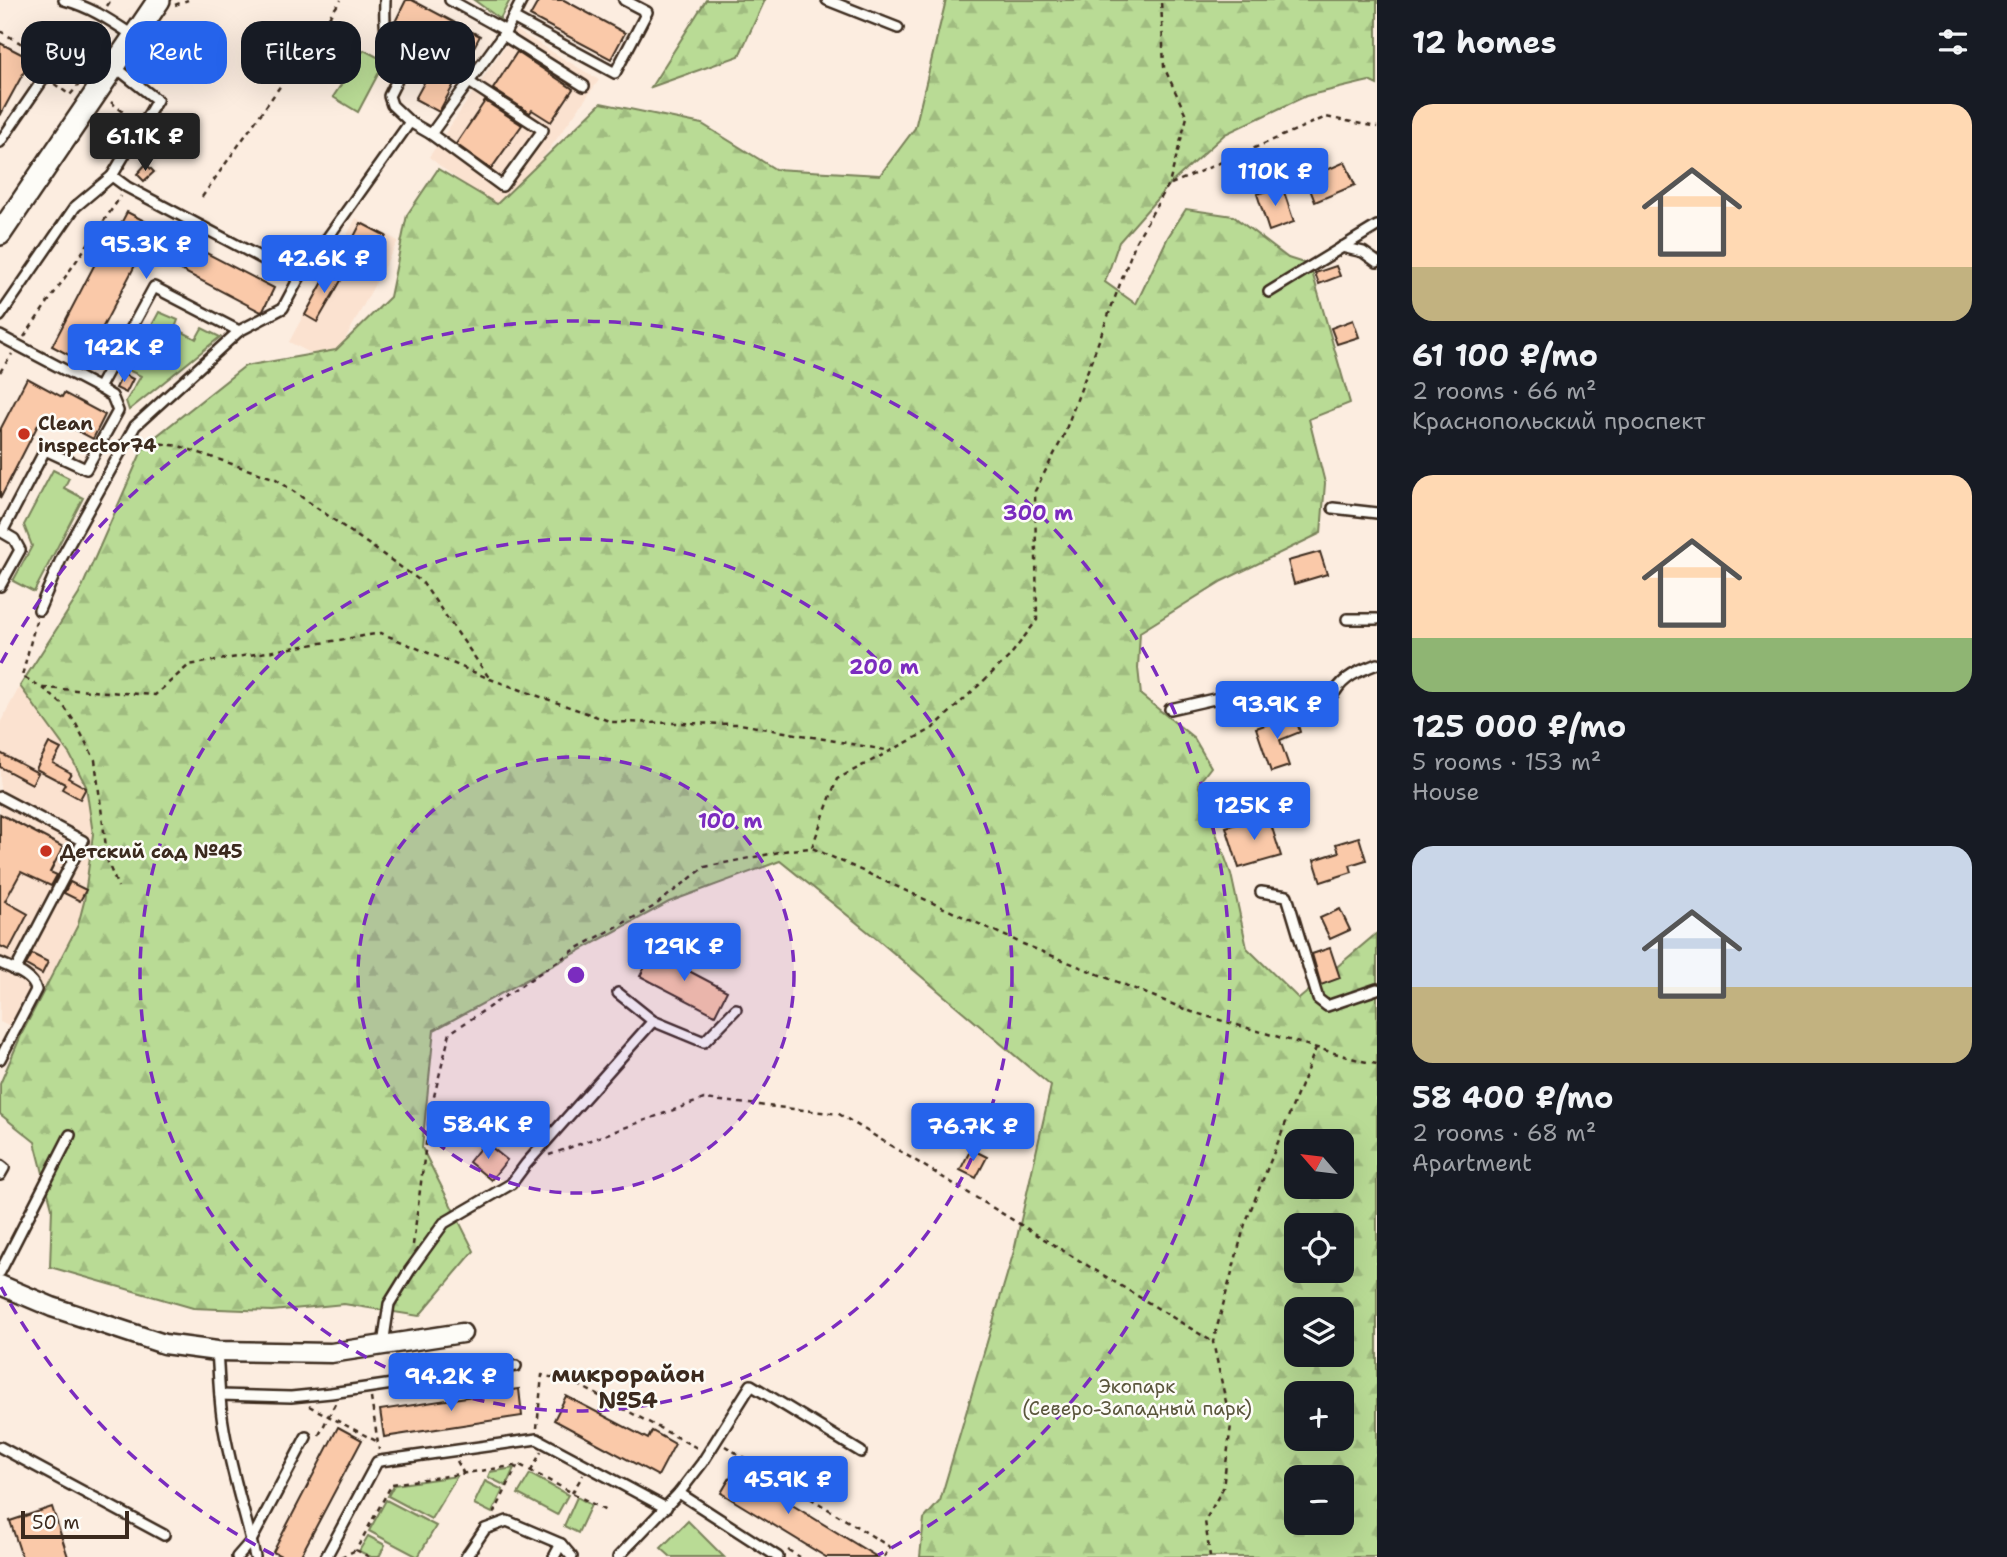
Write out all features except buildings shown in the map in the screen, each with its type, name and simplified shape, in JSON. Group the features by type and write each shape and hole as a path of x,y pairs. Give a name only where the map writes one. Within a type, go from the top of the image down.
{"street":[{"path":"144,21 159,0"},
{"path":"0,233 125,50"},
{"path":"0,1285 52,1307 164,1344 217,1351 331,1353 462,1333"}],"lane":[{"path":"64,0 102,14 125,30"},
{"path":"385,0 384,22 389,46 402,62 401,72 389,96 391,105 410,122 431,134 502,186 543,130 472,84"},
{"path":"450,0 584,86"},
{"path":"475,74 504,33 523,0"},
{"path":"513,19 615,73 647,12 624,0"},
{"path":"827,0 898,28"},
{"path":"0,316 75,206 112,176 157,100 114,66"},
{"path":"0,142 40,84"},
{"path":"431,134 468,84"},
{"path":"39,610 62,557 135,426 239,331 283,308 299,278 410,122"},
{"path":"112,176 127,187 299,278"},
{"path":"1269,292 1377,226"},
{"path":"1342,247 1363,252 1377,262"},
{"path":"99,388 154,287 239,331"},
{"path":"0,336 112,396 118,411 86,469 45,450 1,532 14,539 20,550 0,586"},
{"path":"1333,508 1377,513"},
{"path":"1347,619 1377,619"},
{"path":"1170,709 1223,696 1259,710 1335,692 1342,680 1377,664"},
{"path":"0,797 83,841 15,971"},
{"path":"1261,892 1286,896 1318,999 1327,1006 1377,989"},
{"path":"0,963 34,983 36,990 0,1059"},
{"path":"618,993 653,1021 704,1042 736,1009"},
{"path":"383,1345 389,1304 444,1223 512,1184 526,1164 653,1021"},
{"path":"0,1272 70,1135"},
{"path":"0,1165 4,1168 0,1175"},
{"path":"217,1351 222,1419 233,1475 255,1557"},
{"path":"220,1395 290,1397 516,1366"},
{"path":"618,1557 679,1493 708,1454 751,1385 861,1452"},
{"path":"237,1557 251,1541 306,1437"},
{"path":"326,1557 377,1462 537,1439 666,1508"},
{"path":"0,1447 164,1535"},
{"path":"679,1493 778,1557"},
{"path":"466,1557 485,1529 507,1521 561,1544 572,1557"},
{"path":"554,1557 561,1544"}],"path":[{"path":"202,197 341,0"},
{"path":"812,848 837,779 932,729 1009,657 1037,620 1035,491 1063,437 1136,241 1170,184 1187,117 1164,67 1161,0"},
{"path":"0,31 21,43"},
{"path":"1170,184 1326,117 1377,127"},
{"path":"0,372 127,187"},
{"path":"128,439 179,446 276,479 422,582 490,679"},
{"path":"39,610 22,676 43,688 63,705 95,760 108,863 118,887"},
{"path":"43,688 155,695 189,666 381,633 490,679 612,722 740,724 891,751"},
{"path":"410,1270 430,1112 450,1033 576,948 653,907 705,867 812,848 1023,944 1192,1012 1377,1064"},
{"path":"1210,1557 1205,1521 1223,1488 1231,1425 1213,1342 1245,1224 1316,1048"},
{"path":"526,1164 704,1100 839,1114 1213,1342"},
{"path":"537,1439 542,1375 575,1383 708,1454"},
{"path":"370,1388 379,1451 371,1452"},
{"path":"290,1397 377,1442"},
{"path":"717,1440 890,1547 884,1557"},
{"path":"496,1524 494,1513 517,1465"},
{"path":"341,1557 356,1550 392,1484 520,1465 608,1512"},
{"path":"572,1493 588,1467"},
{"path":"356,1550 369,1557"}],"shaded area":[{"path":"516,30 599,80 502,215 429,157"},
{"path":"356,218 398,241 332,364 289,342"},
{"name":"Детский сад №45","path":"20,686 70,755 86,786 93,834 84,902 78,925 22,1033 0,1022 0,723"}],"green space":[{"path":"474,0 510,0 500,19"},
{"path":"706,0 765,0 739,56 651,87"},
{"name":"Экопарк (Северо-Западный парк)","path":"946,0 1377,0 1377,85 1369,81 1306,96 1225,134 1170,184 1119,242 1105,282 1136,304 1168,237 1186,209 1233,216 1288,258 1310,265 1350,403 1309,419 1325,483 1321,533 1222,581 1140,632 1138,668 1141,695 1194,738 1211,767 1198,784 1231,874 1247,948 1299,999 1377,933 1377,1557 920,1557 924,1519 940,1501 1014,1251 1051,1086 780,861 669,902 434,1030 422,1148 474,1251 419,1316 344,1304 272,1311 193,1308 50,1267 52,1208 35,1142 0,1114 0,1084 22,1033 78,925 84,902 93,834 86,786 70,755 20,686 79,594 144,446 245,366 336,350 390,297 407,215 438,169 497,204 601,103 702,124 775,169 880,175 915,128"},
{"path":"364,50 375,56 375,80 358,112 333,97 342,84 361,84 361,55"},
{"path":"159,312 178,320 175,328 196,339 202,328 220,337 129,410 126,401 141,376 128,370"},
{"path":"53,470 69,478 64,488 83,498 34,592 13,581 32,546 24,525"},
{"path":"514,1468 506,1486 488,1477 490,1472"},
{"path":"530,1474 568,1495 557,1515 518,1494"},
{"path":"457,1476 431,1519 388,1496 394,1485"},
{"path":"485,1481 503,1490 492,1513 474,1504"},
{"path":"577,1497 591,1505 578,1533 564,1526"},
{"path":"386,1500 436,1526 418,1557 369,1531"},
{"path":"688,1521 724,1557 671,1557 661,1548"},
{"path":"368,1536 385,1545 379,1557 371,1557 359,1551"}],"place":[{"name":"Clean inspector74","path":"24,434"},
{"name":"Детский сад №45","path":"46,851"}],"district":[{"name":"микрорайон №54","path":"628,1387"}]}
